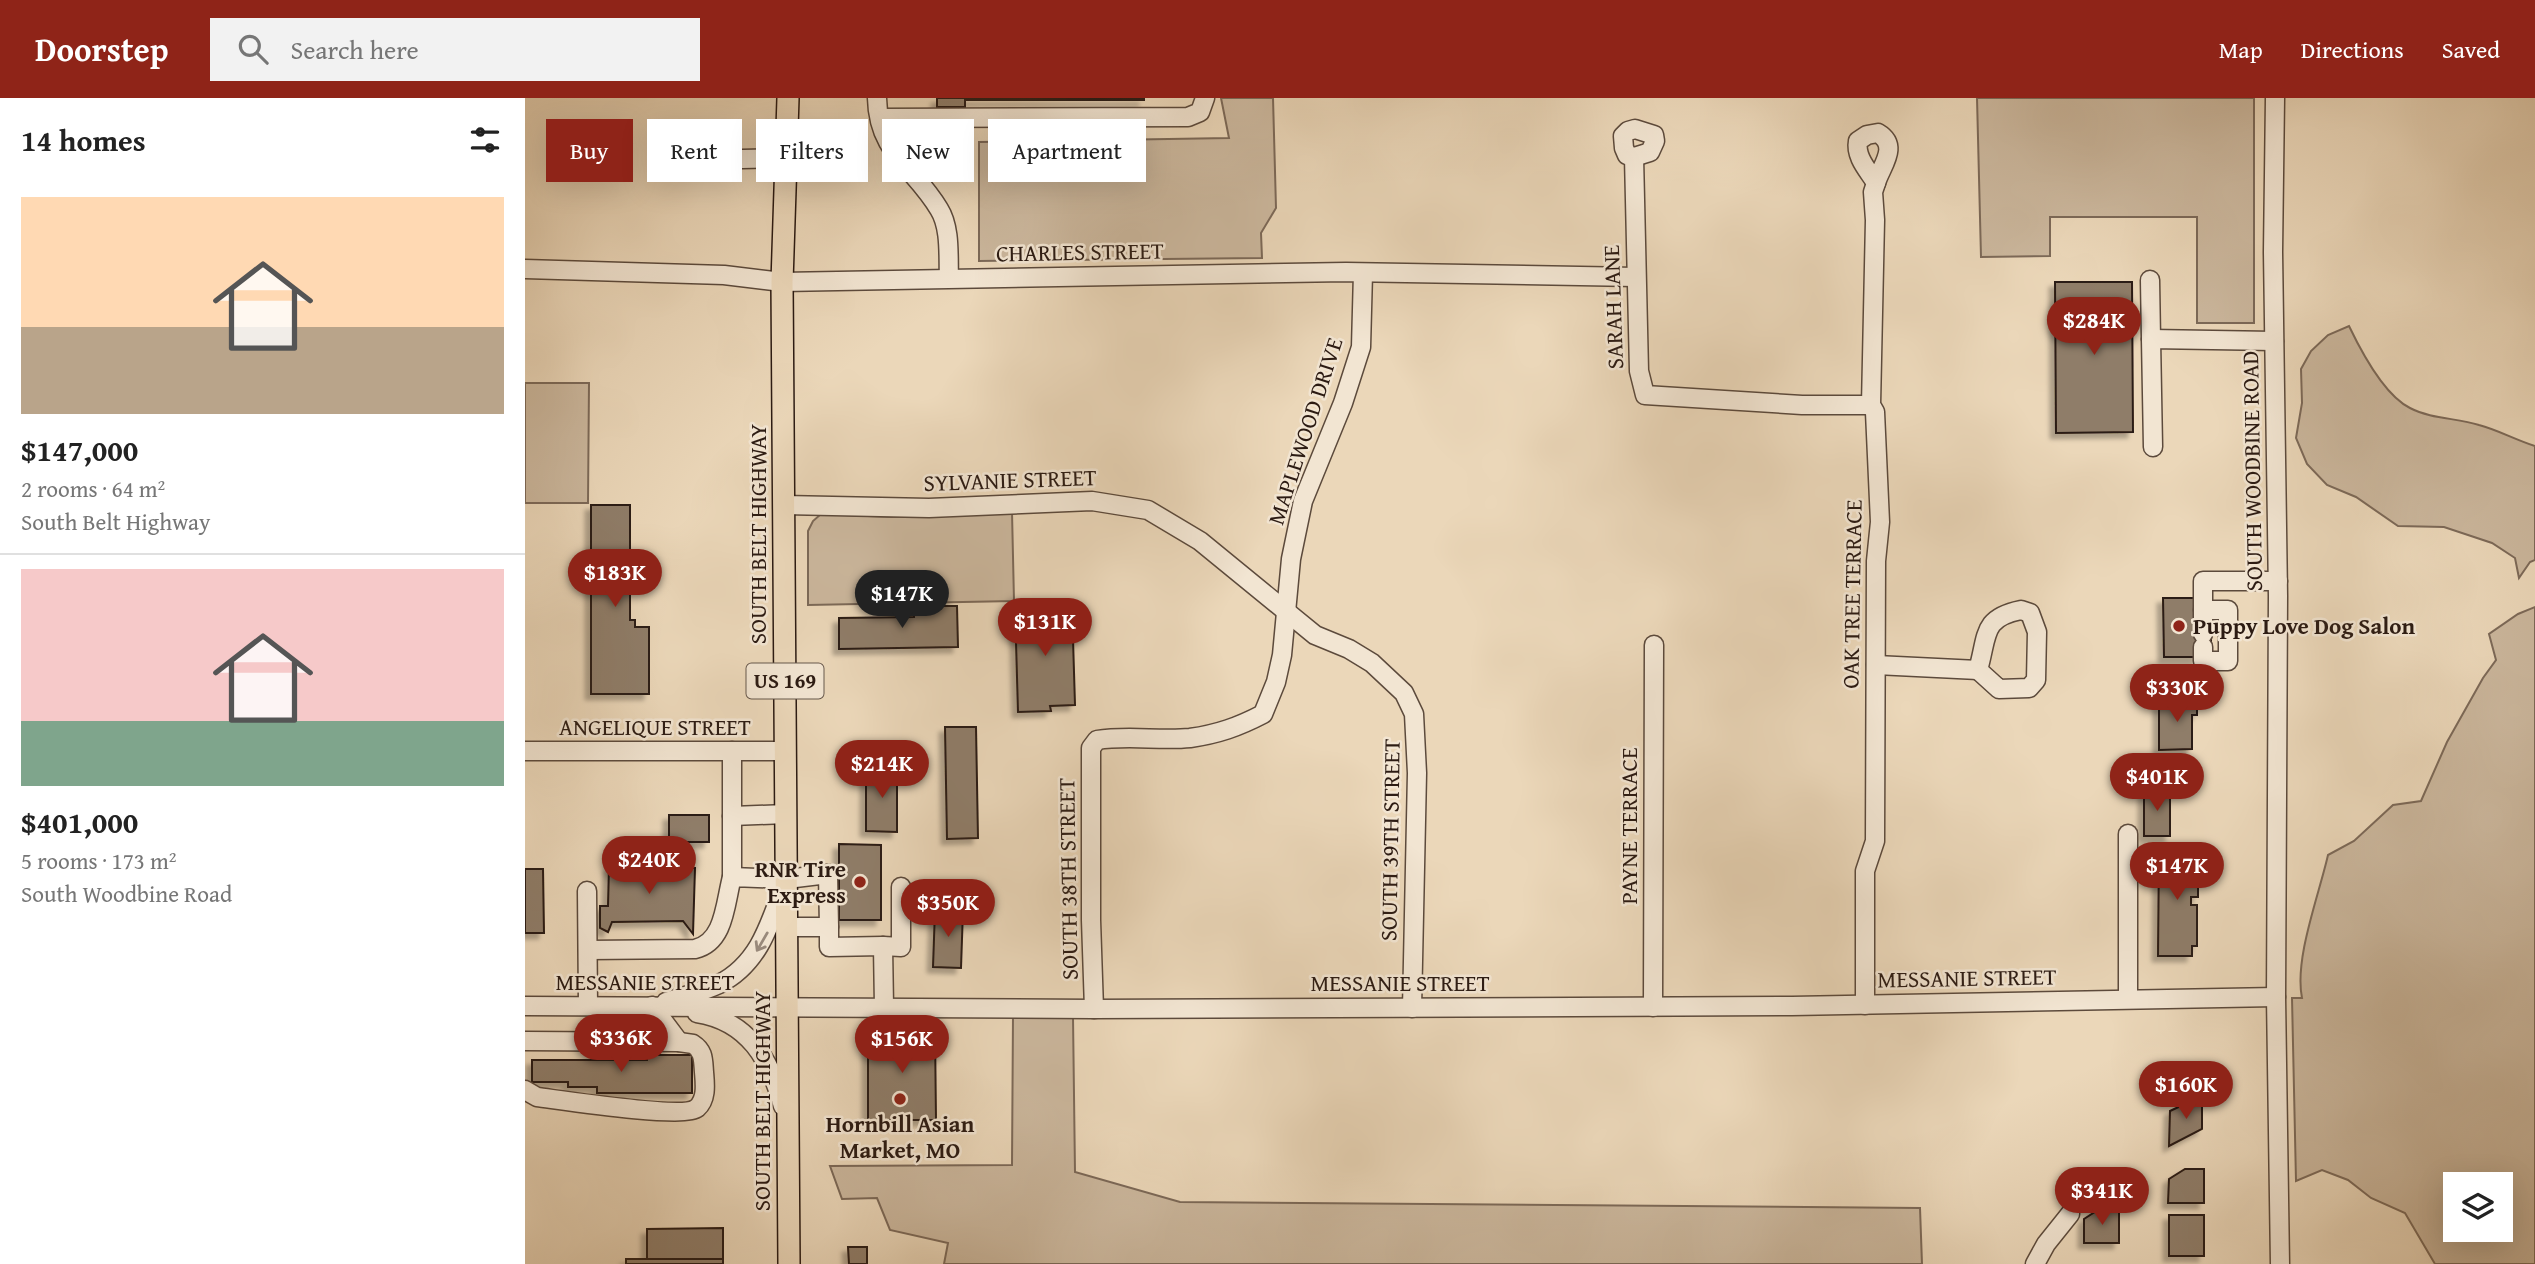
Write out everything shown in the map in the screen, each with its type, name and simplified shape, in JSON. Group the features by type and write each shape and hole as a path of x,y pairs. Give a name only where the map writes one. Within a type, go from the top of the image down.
{"main road":[{"name":"SOUTH BELT HIGHWAY","path":"787,119 788,98"},
{"name":"SOUTH BELT HIGHWAY","path":"785,182 782,282 789,1264"}],"street":[{"path":"877,98 883,133 899,162 940,211 948,248 949,278"},
{"path":"880,118 1188,117 1200,112 1205,98"},
{"name":"SOUTH WOODBINE ROAD","path":"2275,98 2274,341 2278,581 2276,997 2280,1264"},
{"name":"SARAH LANE","path":"1634,157 1639,371 1646,395 1802,405 1871,405"},
{"name":"OAK TREE TERRACE","path":"1865,1005 1865,871 1875,841 1875,561 1880,522 1875,412 1871,405 1875,220 1873,191 1876,183"},
{"name":"CHARLES STREET","path":"525,269 724,275 782,282 1363,273 1636,277"},
{"name":"MAPLEWOOD DRIVE","path":"1091,748 1097,740 1112,738 1189,738 1234,729 1262,714 1276,682 1287,612 1291,559 1303,501 1343,403 1361,348 1363,273"},
{"path":"2150,280 2153,447"},
{"path":"2151,339 2274,341"},
{"name":"SYLVANIE STREET","path":"784,505 929,508 1092,501 1148,510 1200,541 1287,612"},
{"path":"2203,610 2228,610 2228,661 2203,660 2203,610 2203,581 2278,581"},
{"path":"1875,665 1979,670 1999,689 2029,688 2036,680 2037,632 2030,613 2021,610 2003,614 1995,619 1988,629 1979,670"},
{"name":"SOUTH 39TH STREET","path":"1287,612 1315,635 1349,649 1372,663 1404,693 1414,714 1417,773 1412,1008"},
{"name":"PAYNE TERRACE","path":"1653,1007 1654,645"},
{"name":"SOUTH 38TH STREET","path":"1091,748 1094,1009"},
{"name":"ANGELIQUE STREET","path":"525,751 785,751"},
{"path":"588,950 695,949 708,945 718,932 732,877 732,751"},
{"path":"732,816 786,814"},
{"path":"2128,834 2128,999"},
{"path":"732,877 786,878 828,874 829,947 901,947 901,887"},
{"path":"652,1006 717,985 734,975 751,959 765,937 786,878"},
{"path":"587,891 588,1006"},
{"path":"787,927 829,927"},
{"path":"883,946 884,1007"},
{"name":"MESSANIE STREET","path":"525,1006 1094,1009 1653,1007 2276,997"},
{"path":"652,1006 679,1042"},
{"path":"652,1006 711,1015 732,1025 754,1041 776,1080 788,1127"},
{"path":"525,1041 693,1044 703,1056 705,1091 702,1101 692,1111 669,1112 537,1097 525,1090"},
{"path":"2035,1264 2046,1244 2070,1214"}],"shaded area":[{"path":"1221,98 1273,98 1276,208 1261,233 1262,258 979,261 979,142 988,142 988,182 1146,182 1146,139 1229,138"},
{"path":"1977,98 2254,98 2254,323 2197,323 2197,217 2050,217 2050,256 1981,257"},
{"path":"2349,326 2382,383 2400,402 2427,414 2486,427 2535,446 2535,560 2530,562 2519,578 2515,558 2492,543 2444,527 2398,526 2356,497 2327,485 2307,464 2296,438 2302,403 2301,369 2311,351 2328,335"},
{"path":"525,383 589,383 588,503 525,503"},
{"path":"1012,512 1014,601 808,605 808,531 813,521 821,514 891,517"},
{"path":"2535,607 2535,1264 2435,1264 2405,1213 2371,1198 2348,1180 2322,1170 2296,1181 2292,998 2302,998 2300,982 2304,946 2328,855 2354,841 2393,805 2421,801 2447,742 2496,660 2489,634 2518,614"},
{"path":"1013,1015 1073,1017 1075,1172 1180,1202 1920,1208 1922,1264 944,1264 948,1243 890,1230 877,1198 842,1199 830,1166 1012,1165"}],"building":[{"path":"937,98 1144,100 965,100 965,107 937,107"},
{"path":"2055,282 2132,282 2133,432 2056,433"},
{"path":"591,505 630,505 630,620 635,620 635,627 649,627 649,694 591,694"},
{"name":"Puppy Love Dog Salon","path":"2163,598 2199,598 2211,633 2211,647 2196,657 2164,657"},
{"path":"914,606 957,606 958,647 839,649 839,618 914,617"},
{"path":"1072,606 1075,705 1050,706 1051,711 1018,712 1015,607"},
{"path":"2173,698 2197,698 2197,715 2192,715 2192,749 2159,750 2159,704 2173,704"},
{"path":"945,727 976,727 978,838 947,839"},
{"path":"866,769 897,769 897,832 866,831"},
{"path":"2144,790 2170,790 2170,836 2144,836"},
{"path":"669,815 709,815 709,842 669,842"},
{"name":"RNR Tire Express","path":"839,844 881,845 881,920 839,920"},
{"path":"2159,848 2193,848 2193,857 2198,857 2198,897 2191,897 2191,905 2197,905 2197,946 2192,946 2192,956 2158,956"},
{"path":"609,866 695,868 693,934 683,921 612,922 608,932 600,928 600,906 608,906"},
{"path":"525,869 543,869 544,933 525,933"},
{"path":"929,880 959,881 958,910 928,909"},
{"path":"935,910 963,910 961,968 933,967"},
{"path":"935,1030 936,1120 868,1120 868,1031"},
{"path":"647,1055 692,1055 692,1093 597,1093 597,1087 568,1087 568,1082 532,1082 532,1060 647,1060"},
{"path":"2202,1096 2202,1129 2169,1146 2170,1111"},
{"path":"2185,1169 2204,1169 2204,1203 2168,1203 2169,1179"},
{"path":"2101,1208 2119,1209 2119,1243 2084,1243 2084,1219"},
{"path":"2169,1215 2204,1215 2204,1256 2169,1256"},
{"path":"723,1228 723,1259 647,1259 647,1229"},
{"path":"848,1247 867,1247 867,1264 849,1264"},
{"path":"626,1259 723,1259 723,1264 626,1264"}],"place":[{"name":"Puppy Love Dog Salon","path":"2179,626"},
{"name":"RNR Tire Express","path":"860,882"},
{"name":"Hornbill Asian Market, MO","path":"900,1099"}]}
